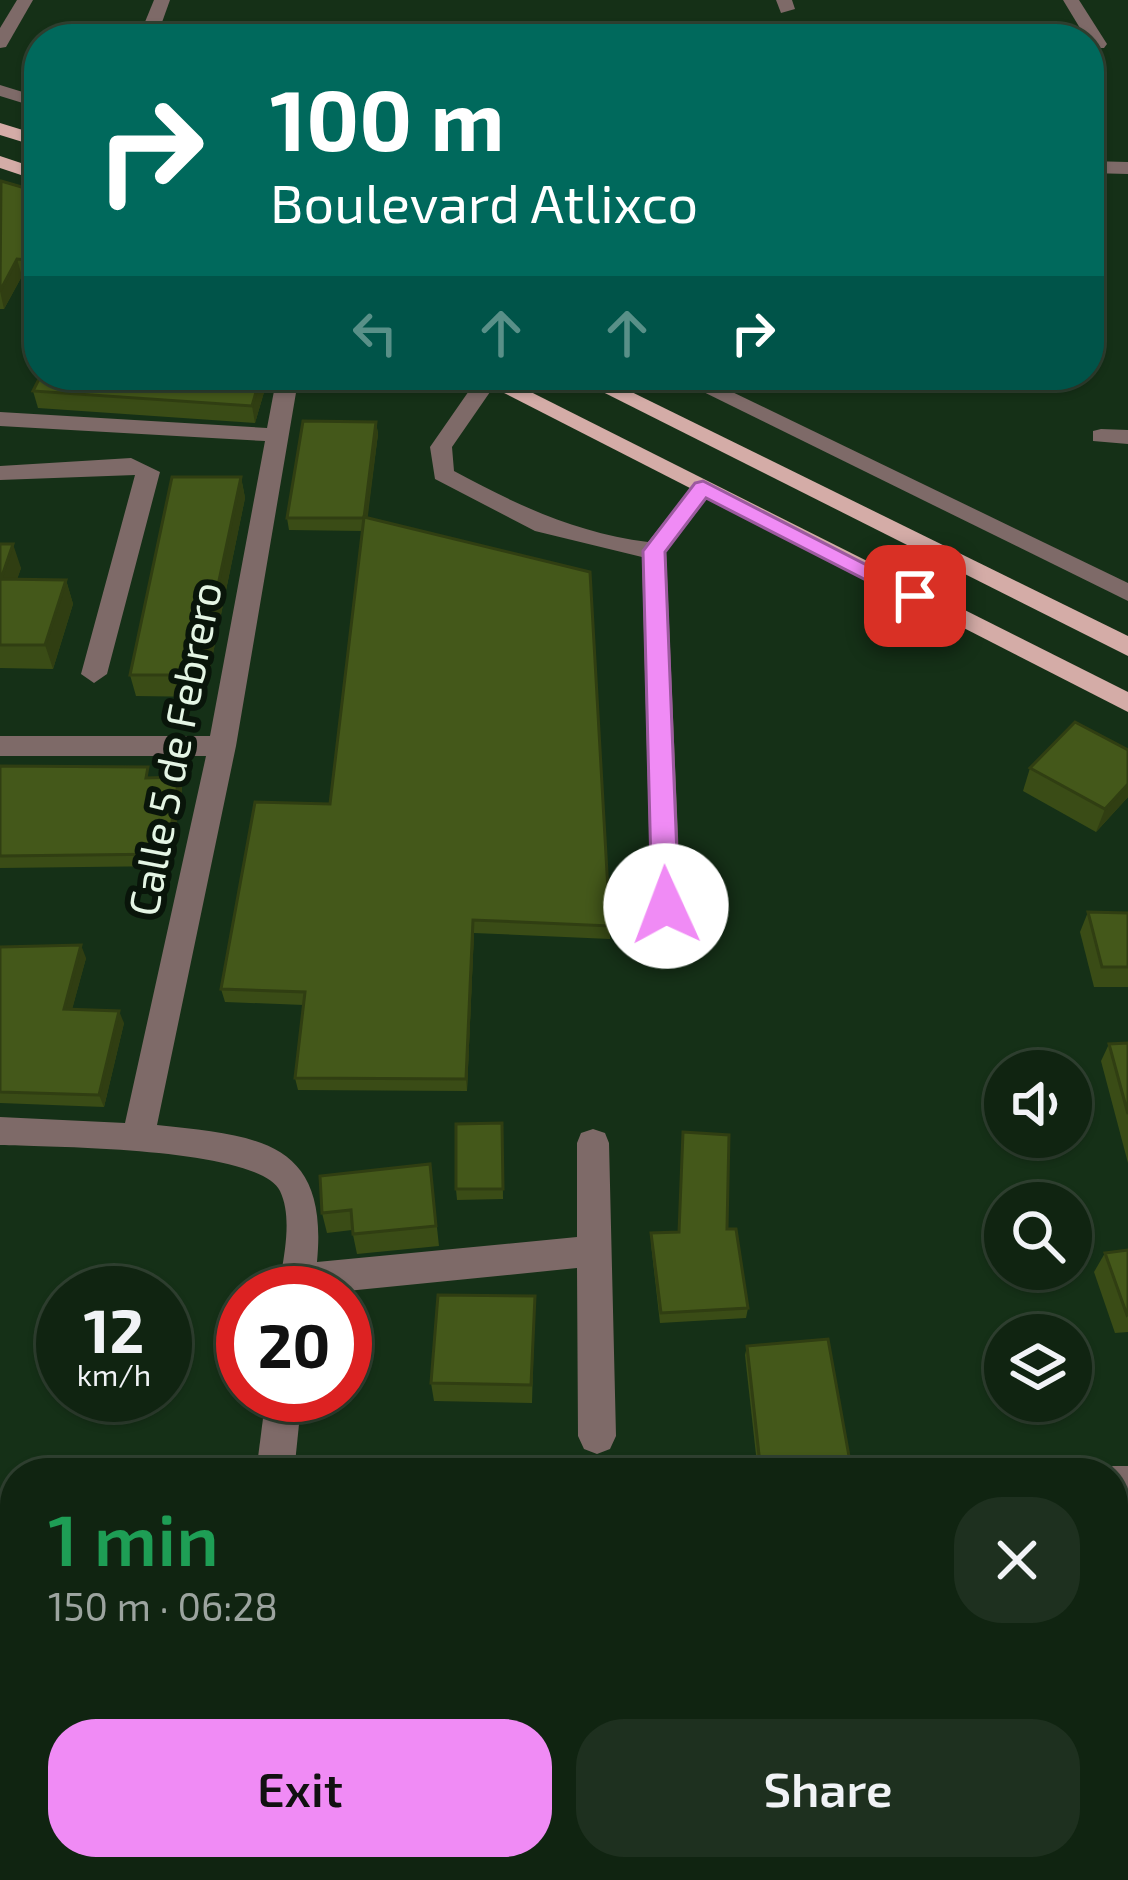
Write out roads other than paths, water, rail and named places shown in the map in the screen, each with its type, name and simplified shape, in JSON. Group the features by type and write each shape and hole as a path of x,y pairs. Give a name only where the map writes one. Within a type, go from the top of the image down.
{"main road":[{"path":"510,390 1128,703"},
{"path":"610,390 1128,647"},
{"path":"622,447 663,416"}],"street":[{"path":"0,43 25,0"},
{"name":"Calle 5 de Febrero","path":"138,1137 222,746 286,390"},
{"path":"476,390 441,447 443,474 536,526 602,546 654,551"},
{"path":"711,390 1128,592"},
{"path":"1,421 22,452 131,465 148,472 94,674"},
{"path":"22,452 278,435"},
{"path":"1101,436 1128,437"},
{"path":"666,906 654,551 703,488"},
{"path":"0,746 222,746"},
{"path":"0,1131 138,1137 255,1154 288,1174 301,1210 298,1266"},
{"path":"593,1143 597,1436"},
{"path":"372,1277 594,1251"},
{"path":"277,1458 281,1422"}]}
